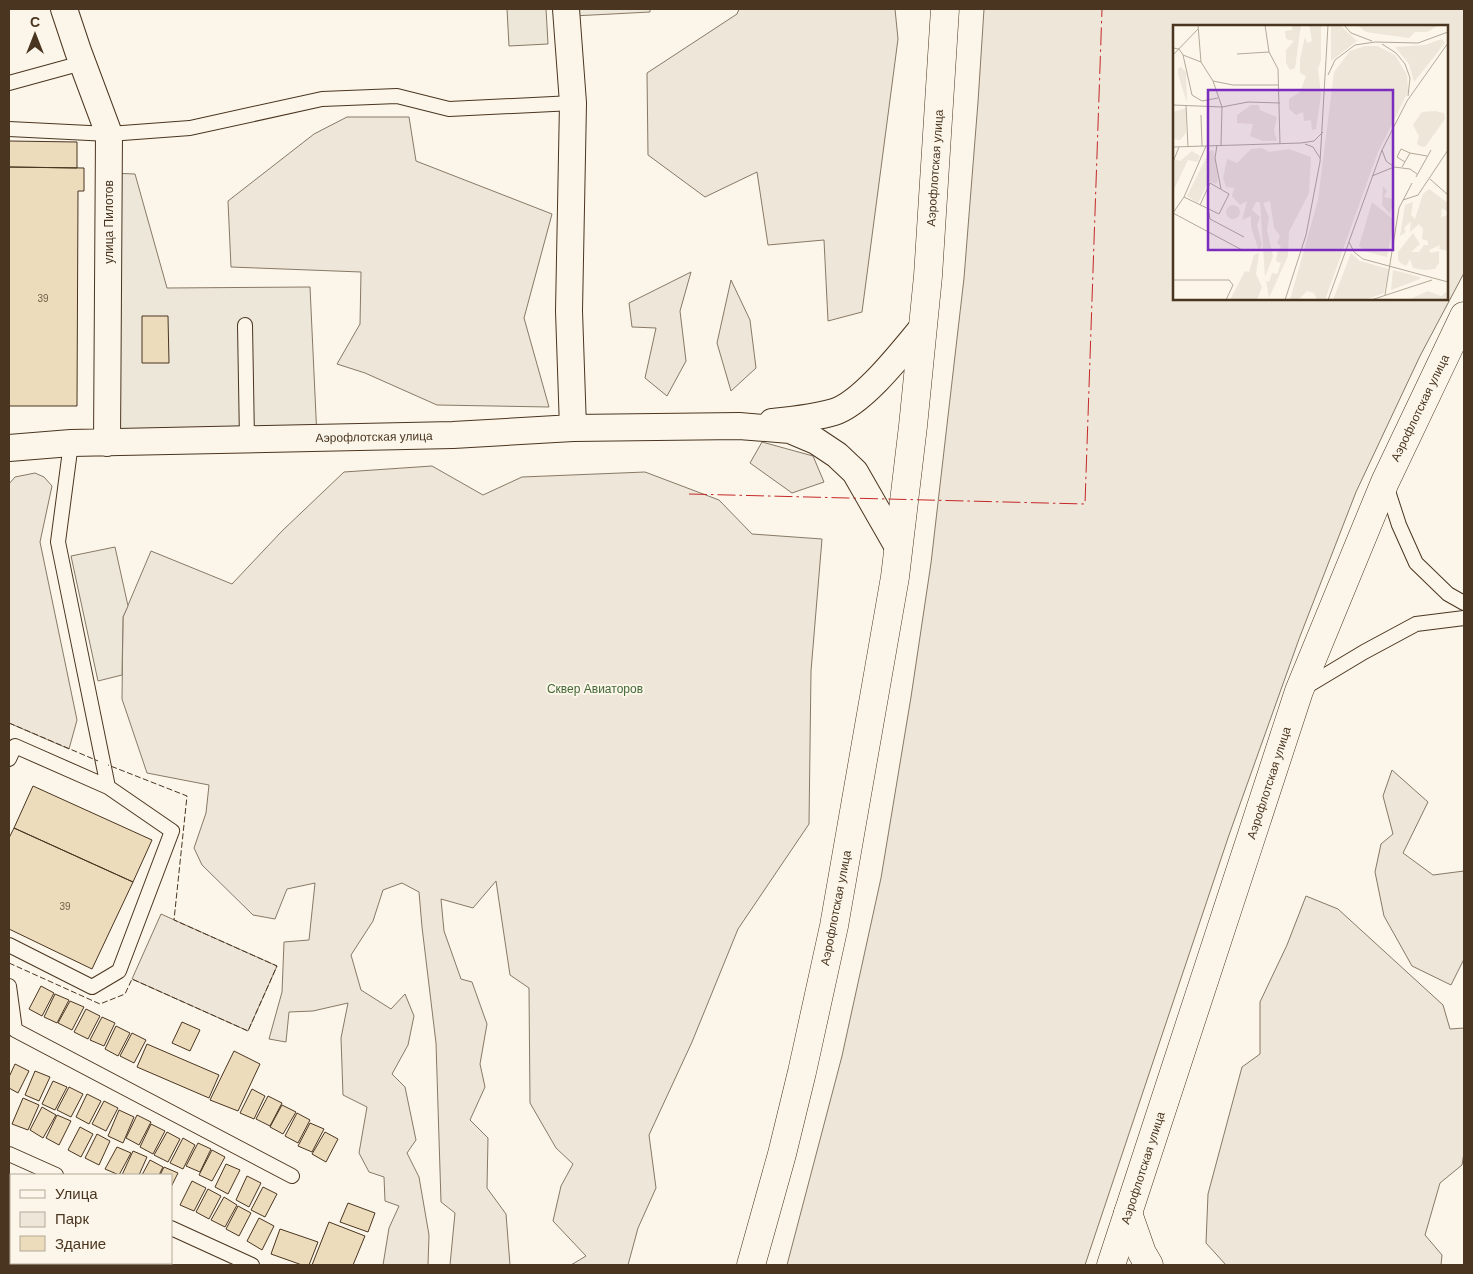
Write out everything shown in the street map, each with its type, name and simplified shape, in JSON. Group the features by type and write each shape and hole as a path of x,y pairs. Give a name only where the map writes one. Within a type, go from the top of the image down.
{"main road":[{"name":"Аэрофлотская улица","path":"751,1265 800,1081 834,926 871,719 898,546 914,426 928,276 945,9"},
{"name":"Аэрофлотская улица","path":"1111,1265 1299,690 1384,482 1464,316"},
{"path":"1128,1213 1142,1253 1149,1265"}],"street":[{"name":"улица Пилотов","path":"64,9 109,134 108,443"},
{"path":"566,9 573,103 569,311 573,428"},
{"name":"Аэрофлотская улица","path":"739,426 820,415 848,406 884,374 923,327"},
{"name":"Аэрофлотская улица","path":"9,448 71,443 453,435 573,428 739,426 790,430 816,441 837,455 855,472 898,546"}],"lane":[{"path":"9,83 82,63"},
{"path":"9,129 109,134 190,128 322,99 397,96 449,109 573,103"},
{"path":"245,325 247,440"},
{"path":"71,443 58,542 108,787"},
{"path":"1384,482 1416,563 1448,594 1464,603"},
{"path":"1299,690 1416,624 1464,618"},
{"path":"9,759 15,746 108,787 172,831 119,971 92,987 9,945"},
{"path":"9,986 14,1030 292,1176"},
{"path":"9,1154 54,1174"},
{"path":"172,1228 252,1265"}],"green space":[{"path":"739,9 895,9 898,39 862,312 828,321 824,240 768,245 757,172 705,197 648,155 647,73 737,14"},
{"path":"984,9 1464,9 1464,273 1420,356 1356,492 1299,639 1229,835 1085,1265 787,1265 842,1056 881,878 931,563 964,278"},
{"path":"347,117 409,117 416,161 552,214 524,318 549,407 437,405 365,373 337,364 360,324 361,272 231,267 228,201 314,134"},
{"path":"691,272 680,311 686,361 667,396 645,378 656,328 632,327 629,303"},
{"path":"731,280 750,320 756,368 731,391 717,343"},
{"path":"762,442 813,456 824,482 792,493 750,463"},
{"name":"Сквер Авиаторов","path":"432,466 483,495 522,477 645,472 719,500 752,534 822,539 811,671 809,824 738,929 692,1042 649,1135 656,1188 638,1228 628,1265 571,1265 586,1256 553,1221 561,1186 573,1164 556,1148 530,1103 529,988 510,975 496,881 473,908 441,899 444,931 461,979 472,982 487,1024 480,1064 485,1087 470,1120 488,1138 487,1188 506,1214 510,1265 450,1265 455,1213 441,1202 436,1043 419,892 402,883 383,890 373,921 351,955 361,990 391,1009 405,994 414,1016 408,1045 392,1074 405,1087 416,1140 407,1153 419,1177 429,1235 428,1265 383,1265 389,1228 399,1206 385,1201 384,1177 369,1172 359,1153 367,1107 343,1095 341,1038 348,1003 313,1011 289,1012 286,1042 269,1039 282,992 284,942 309,940 315,883 287,889 275,919 253,915 202,865 194,848 206,813 209,785 147,773 122,699 123,617 151,551 232,584 282,531 344,472"},
{"path":"35,473 44,477 52,486 40,542 77,720 69,749 9,723 9,484 15,477"},
{"path":"1392,770 1428,802 1403,853 1433,875 1464,871 1464,959 1451,985 1412,966 1384,916 1375,872 1381,844 1393,834 1383,796"},
{"path":"1306,896 1338,909 1443,1005 1450,1029 1464,1028 1464,1153 1462,1165 1440,1183 1425,1235 1442,1255 1441,1265 1226,1265 1206,1243 1208,1194 1242,1067 1260,1054 1260,1002 1287,945"},
{"path":"161,914 277,966 248,1031 132,979"}],"shaded area":[{"path":"507,9 546,9 548,44 509,46"},
{"path":"573,9 650,9 650,12 573,16"},
{"path":"109,173 135,174 167,288 310,287 317,438 107,443"},
{"path":"115,547 128,606 123,617 122,675 98,681 71,556"}],"building":[{"path":"9,141 77,142 77,168 9,167"},
{"path":"9,167 84,168 84,191 78,191 77,406 9,406"},
{"path":"142,316 168,316 169,363 142,363"},
{"path":"33,786 152,840 133,882 14,828"},
{"path":"14,828 133,882 92,969 9,929 9,838"},
{"path":"41,986 54,993 42,1016 29,1009"},
{"path":"55,994 69,1000 57,1023 44,1017"},
{"path":"70,1001 84,1007 72,1030 58,1023"},
{"path":"86,1009 100,1016 88,1039 74,1032"},
{"path":"102,1017 115,1023 104,1046 90,1040"},
{"path":"182,1022 200,1030 190,1051 172,1043"},
{"path":"116,1026 130,1033 118,1056 105,1049"},
{"path":"132,1033 146,1040 134,1063 120,1056"},
{"path":"147,1044 219,1075 209,1098 137,1067"},
{"path":"234,1051 260,1064 238,1111 210,1100"},
{"path":"15,1064 29,1071 18,1093 9,1088 9,1077"},
{"path":"35,1071 50,1077 39,1101 25,1095"},
{"path":"53,1081 67,1087 55,1110 42,1104"},
{"path":"69,1087 83,1094 71,1117 57,1110"},
{"path":"252,1089 265,1096 254,1119 240,1113"},
{"path":"87,1094 101,1101 89,1124 76,1117"},
{"path":"268,1096 282,1103 270,1126 256,1119"},
{"path":"23,1098 39,1105 28,1130 12,1124"},
{"path":"104,1101 118,1108 106,1131 92,1124"},
{"path":"282,1105 296,1112 283,1134 270,1127"},
{"path":"42,1107 56,1115 43,1138 30,1130"},
{"path":"119,1110 134,1117 123,1143 108,1136"},
{"path":"297,1113 310,1120 298,1143 285,1136"},
{"path":"57,1115 71,1121 59,1145 46,1138"},
{"path":"137,1115 151,1122 139,1145 126,1138"},
{"path":"310,1123 324,1129 312,1152 298,1146"},
{"path":"151,1124 165,1131 153,1154 140,1147"},
{"path":"80,1127 93,1134 81,1157 68,1150"},
{"path":"167,1132 180,1139 168,1162 154,1155"},
{"path":"325,1132 338,1139 326,1162 312,1154"},
{"path":"97,1134 110,1141 99,1165 85,1158"},
{"path":"183,1138 195,1145 183,1169 170,1163"},
{"path":"198,1143 211,1149 200,1172 186,1166"},
{"path":"117,1147 131,1153 120,1174 105,1169"},
{"path":"212,1150 225,1157 212,1181 199,1175"},
{"path":"133,1151 147,1157 139,1174 122,1174"},
{"path":"150,1160 163,1167 160,1174 143,1174"},
{"path":"226,1164 240,1170 228,1194 215,1187"},
{"path":"164,1167 178,1173 172,1185 172,1174 160,1174"},
{"path":"247,1176 261,1183 249,1207 236,1200"},
{"path":"192,1181 206,1188 194,1211 180,1205"},
{"path":"263,1187 277,1194 265,1217 251,1210"},
{"path":"208,1189 221,1196 209,1219 196,1212"},
{"path":"224,1197 237,1205 225,1227 211,1220"},
{"path":"348,1203 375,1213 368,1232 340,1222"},
{"path":"238,1206 251,1213 239,1236 226,1229"},
{"path":"259,1218 274,1226 262,1250 247,1241"},
{"path":"329,1222 365,1236 353,1265 312,1265"},
{"path":"280,1229 318,1242 309,1265 302,1265 271,1254"}],"fence":[{"path":"9,723 98,761"},
{"path":"9,963 100,1004 125,994 132,979 248,1031 277,966 174,920 187,796 108,765"}],"power":[{"path":"689,494 1085,504 1102,9"}]}
